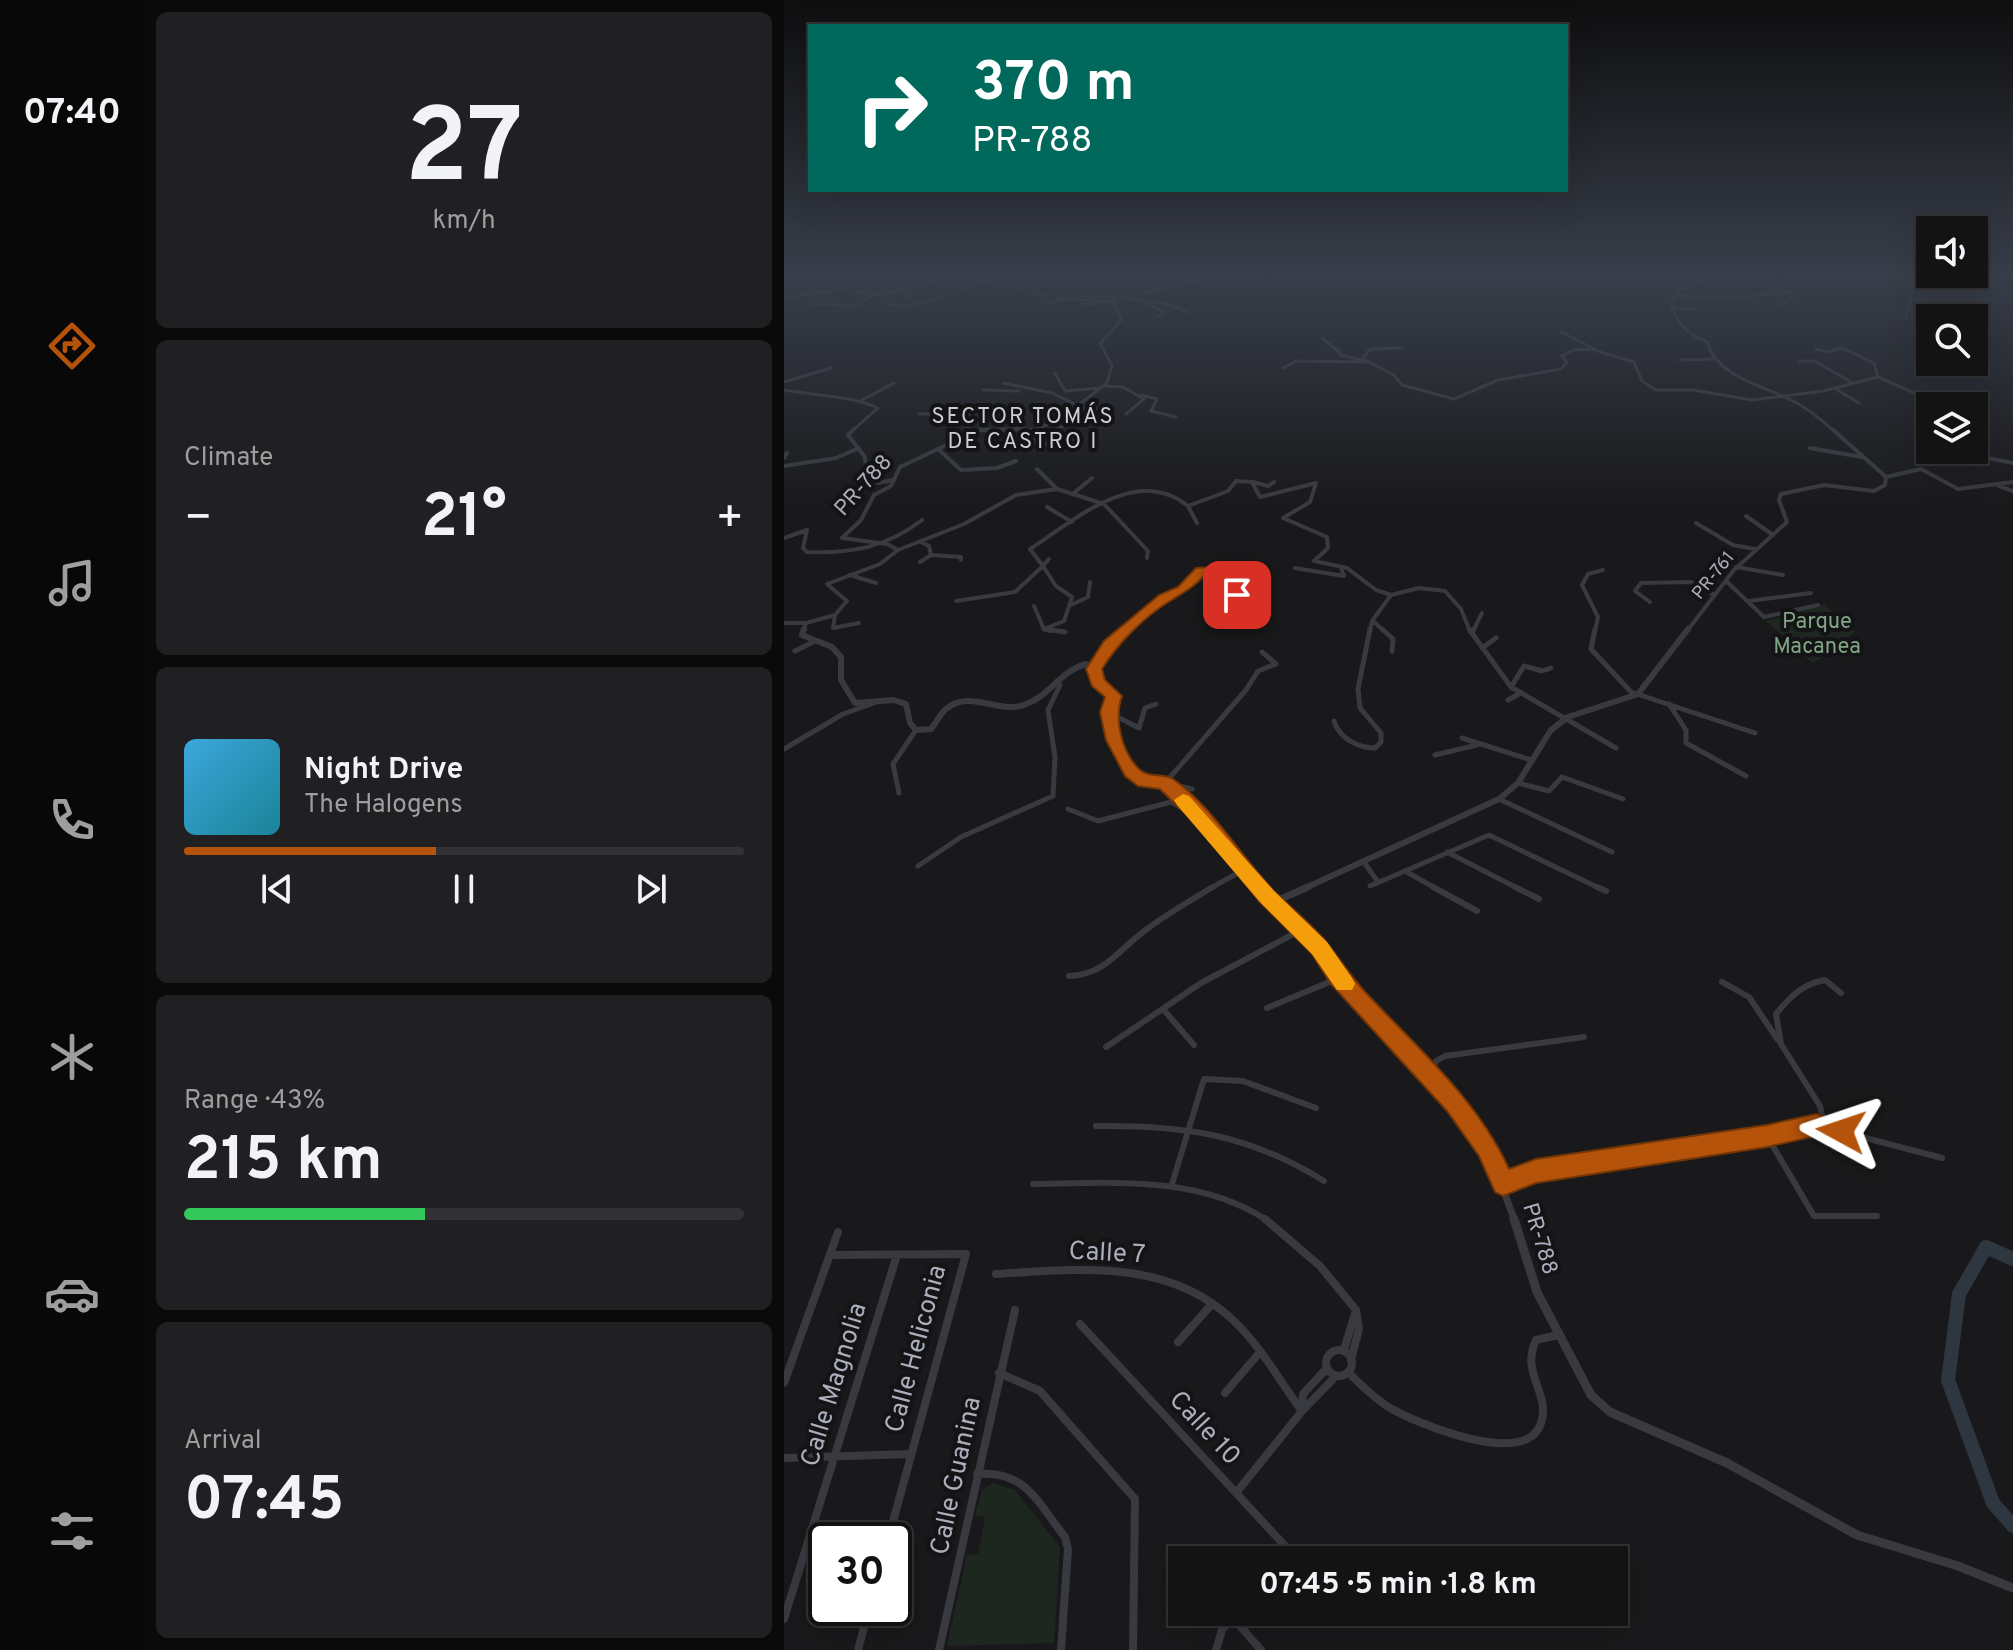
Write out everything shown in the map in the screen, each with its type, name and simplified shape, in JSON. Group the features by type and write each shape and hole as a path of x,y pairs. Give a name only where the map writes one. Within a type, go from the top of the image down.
{"street":[{"path":"1102,387 1113,367 1105,353"},
{"path":"1345,353 1394,375 1402,385 1436,397 1454,399 1498,380 1561,369 1567,363 1562,356 1565,353"},
{"path":"1362,359 1367,353"},
{"path":"1607,353 1634,362 1639,367 1642,381 1656,390 1693,390 1752,400 1833,388 1878,377 1916,395"},
{"path":"1712,353 1715,359 1746,381 1804,407 1886,477"},
{"path":"1853,353 1874,363 1878,377"},
{"path":"1680,360 1715,359"},
{"path":"1283,368 1296,361 1368,362"},
{"path":"1800,361 1815,361 1852,383"},
{"path":"784,382 805,373 831,368"},
{"path":"1055,373 1060,379 1061,389 1065,391 1123,387 1157,399 1151,411 1154,414 1176,417"},
{"path":"861,400 894,383"},
{"path":"1003,383 1024,390"},
{"name":"PR-788","path":"898,550 887,544 842,538 861,520 874,495 891,486 900,467 978,430 1036,429 1078,407 1102,387"},
{"path":"1833,388 1859,403"},
{"path":"784,390 824,398 861,400 878,408 848,435 865,457 867,479 877,483 894,480"},
{"path":"983,390 1058,393 1078,407 1096,410 1031,442 1055,445 1079,437"},
{"path":"1126,414 1143,402 1138,394"},
{"path":"919,414 970,413 969,427 960,436"},
{"path":"784,466 836,458 859,448"},
{"path":"1810,448 1862,457"},
{"path":"938,449 961,470 997,468 1016,461"},
{"path":"1988,458 2013,463"},
{"path":"1037,469 1057,489"},
{"path":"1886,477 1921,469 1936,474 1955,489 2013,482"},
{"path":"1746,516 1773,535 1787,522 1779,500 1781,494 1824,485 1878,490 1885,485 1886,477"},
{"path":"1075,492 1092,478"},
{"path":"1188,506 1228,491 1236,481 1268,486 1274,482"},
{"path":"1252,482 1260,497 1316,483 1316,493 1304,509 1283,518 1327,537 1328,548 1313,559 1340,567 1376,590 1391,595 1419,588 1445,591 1461,609 1471,634 1511,687 1519,694 1568,717 1616,748"},
{"path":"1998,485 2013,491"},
{"path":"784,623 806,623 835,616 844,610 847,601 829,589 827,584 880,564 898,550 968,522 1012,494 1034,488 1075,492 1104,504 1148,551 1147,558"},
{"path":"1044,629 1064,621 1072,597 1056,586 1030,549 1104,504 1144,488 1171,493 1188,506 1197,523"},
{"path":"1047,507 1072,522"},
{"path":"784,538 807,530 803,548 818,553 861,551 887,544 922,520"},
{"path":"1696,523 1733,545 1755,549"},
{"name":"PR-761","path":"1638,694 1736,567 1773,535"},
{"path":"920,541 929,546 931,555"},
{"path":"920,562 931,555 955,554 961,560"},
{"path":"956,601 1015,592 1049,559"},
{"path":"1295,568 1344,576 1340,567"},
{"path":"1736,567 1783,575"},
{"path":"1603,570 1582,579 1584,593 1598,617 1591,649 1623,685 1638,694 1755,733"},
{"path":"916,730 931,729 946,709 970,700 985,699 1004,708 1027,704 1073,666 1086,664 1094,669 1109,645 1164,598 1183,590 1201,571 1211,571 1216,576 1215,585 1237,595"},
{"path":"849,574 876,583"},
{"path":"1726,581 1764,617 1818,605"},
{"path":"1070,606 1088,597 1090,582"},
{"path":"1650,602 1635,591 1641,583 1691,582 1714,595"},
{"path":"1747,601 1811,593"},
{"path":"1362,721 1359,676 1372,621 1391,595"},
{"path":"1034,606 1044,629 1054,633 1065,632"},
{"path":"1471,634 1482,613"},
{"path":"835,616 833,628 859,623"},
{"path":"1372,621 1393,639 1392,651"},
{"path":"806,623 802,635 813,642 832,647 841,657 841,680 855,703 894,700 906,704 910,723 916,730"},
{"path":"1482,648 1496,638"},
{"path":"795,651 813,642"},
{"path":"1192,789 1191,792 1165,783 1258,671 1276,664 1262,652"},
{"path":"1511,687 1524,666 1542,671 1551,668"},
{"name":"PR-788","path":"1094,669 1097,683 1114,696 1108,712 1114,740 1131,772 1144,781 1165,783 1200,817 1274,902 1320,948 1339,978 1455,1103 1487,1148 1503,1184 1537,1292 1591,1395 1610,1412 1727,1463 1857,1535 1958,1566 2013,1588"},
{"path":"918,866 961,837 1053,796 1055,754 1046,727 1048,699 1060,685 1056,681"},
{"path":"1508,700 1519,694"},
{"path":"1274,902 1499,799 1518,783 1551,730 1568,717 1638,694"},
{"path":"784,749 831,720 875,702"},
{"path":"1108,712 1139,728 1145,708 1156,704"},
{"path":"1669,704 1686,730 1686,743 1746,776"},
{"path":"1334,721 1336,728 1360,748 1375,748 1381,742 1381,733 1360,708"},
{"path":"899,793 893,764 916,730"},
{"path":"1462,738 1531,760"},
{"path":"1435,755 1442,751 1465,751 1478,745"},
{"path":"1518,783 1549,791 1562,777 1623,799"},
{"path":"1499,799 1612,852"},
{"path":"1068,809 1098,821 1171,802 1200,817"},
{"path":"1370,886 1489,835 1606,891"},
{"path":"1446,852 1539,899"},
{"path":"1363,861 1378,882"},
{"path":"1069,976 1080,977 1117,959 1126,945 1160,920 1211,886 1245,869"},
{"path":"1404,871 1477,911"},
{"path":"1106,1047 1201,983 1301,930"},
{"path":"1267,1008 1339,978"},
{"path":"1781,1044 1776,1014 1799,988 1812,981 1825,980 1841,993"},
{"path":"1722,982 1749,997 1781,1044 1820,1106 1822,1115 1816,1125"},
{"path":"1163,1009 1194,1045"},
{"path":"1430,1076 1436,1061 1445,1056 1584,1037"},
{"path":"1172,1184 1204,1079 1210,1076 1259,1086 1316,1108"},
{"path":"1503,1184 1536,1171 1767,1136 1816,1125 1942,1158"},
{"path":"1096,1126 1189,1128 1251,1141 1324,1181"},
{"path":"1767,1136 1814,1216 1877,1216"},
{"path":"1033,1184 1172,1184 1213,1193 1256,1211 1310,1252 1356,1310 1356,1329 1348,1372"},
{"path":"784,1383 838,1232"},
{"name":"Calle Heliconia","path":"830,1255 966,1254 893,1522"},
{"name":"Calle Magnolia","path":"784,1619 897,1255"},
{"name":"Calle 7","path":"996,1274 1138,1271 1173,1281 1233,1320 1302,1411"},
{"path":"1178,1342 1212,1304"},
{"name":"Calle Guanina","path":"939,1650 1015,1310"},
{"name":"Calle 10","path":"1080,1324 1285,1546"},
{"path":"1344,1350 1356,1329"},
{"path":"1348,1372 1364,1389 1408,1417 1504,1446 1521,1444 1536,1433 1543,1403 1526,1362 1530,1348 1546,1336 1559,1335"},
{"path":"1302,1411 1303,1394 1327,1368 1329,1354 1336,1349 1344,1350 1351,1360"},
{"path":"1225,1393 1260,1352"},
{"path":"1327,1368 1336,1376"},
{"path":"1236,1493 1302,1411 1336,1376 1348,1372"},
{"path":"999,1373 1024,1381 1040,1391 1135,1499 1133,1650"},
{"path":"784,1458 911,1454"},
{"path":"977,1474 999,1472 1017,1478 1065,1537 1068,1549 1061,1650"},
{"path":"858,1650 864,1626"},
{"path":"1216,1650 1224,1626"},
{"path":"1240,1626 1261,1650"}],"green space":[{"name":"Parque Macanea","path":"1824,604 1855,632 1830,653 1812,663 1766,621"},
{"path":"992,1483 1015,1490 1060,1547 1054,1643 947,1646 967,1555 978,1554 985,1517 975,1516 982,1490"}],"waterway":[{"path":"2013,1259 1986,1247 1959,1294 1948,1380 1993,1503 2013,1526"}],"slow traffic":[{"path":"1183,800 1267,896 1320,948 1344,984"}],"district":[{"name":"SECTOR TOMÁS DE CASTRO I","path":"1023,430"}],"route":[{"path":"1237,595 1215,585 1216,576 1211,571 1201,571 1183,590 1164,598 1109,645 1094,669 1097,683 1114,696 1108,712 1114,740 1131,772 1144,781 1165,783 1200,817 1267,896 1320,948 1339,978 1455,1103 1487,1148 1503,1184 1536,1171 1767,1136 1816,1125 1841,1131"}]}
